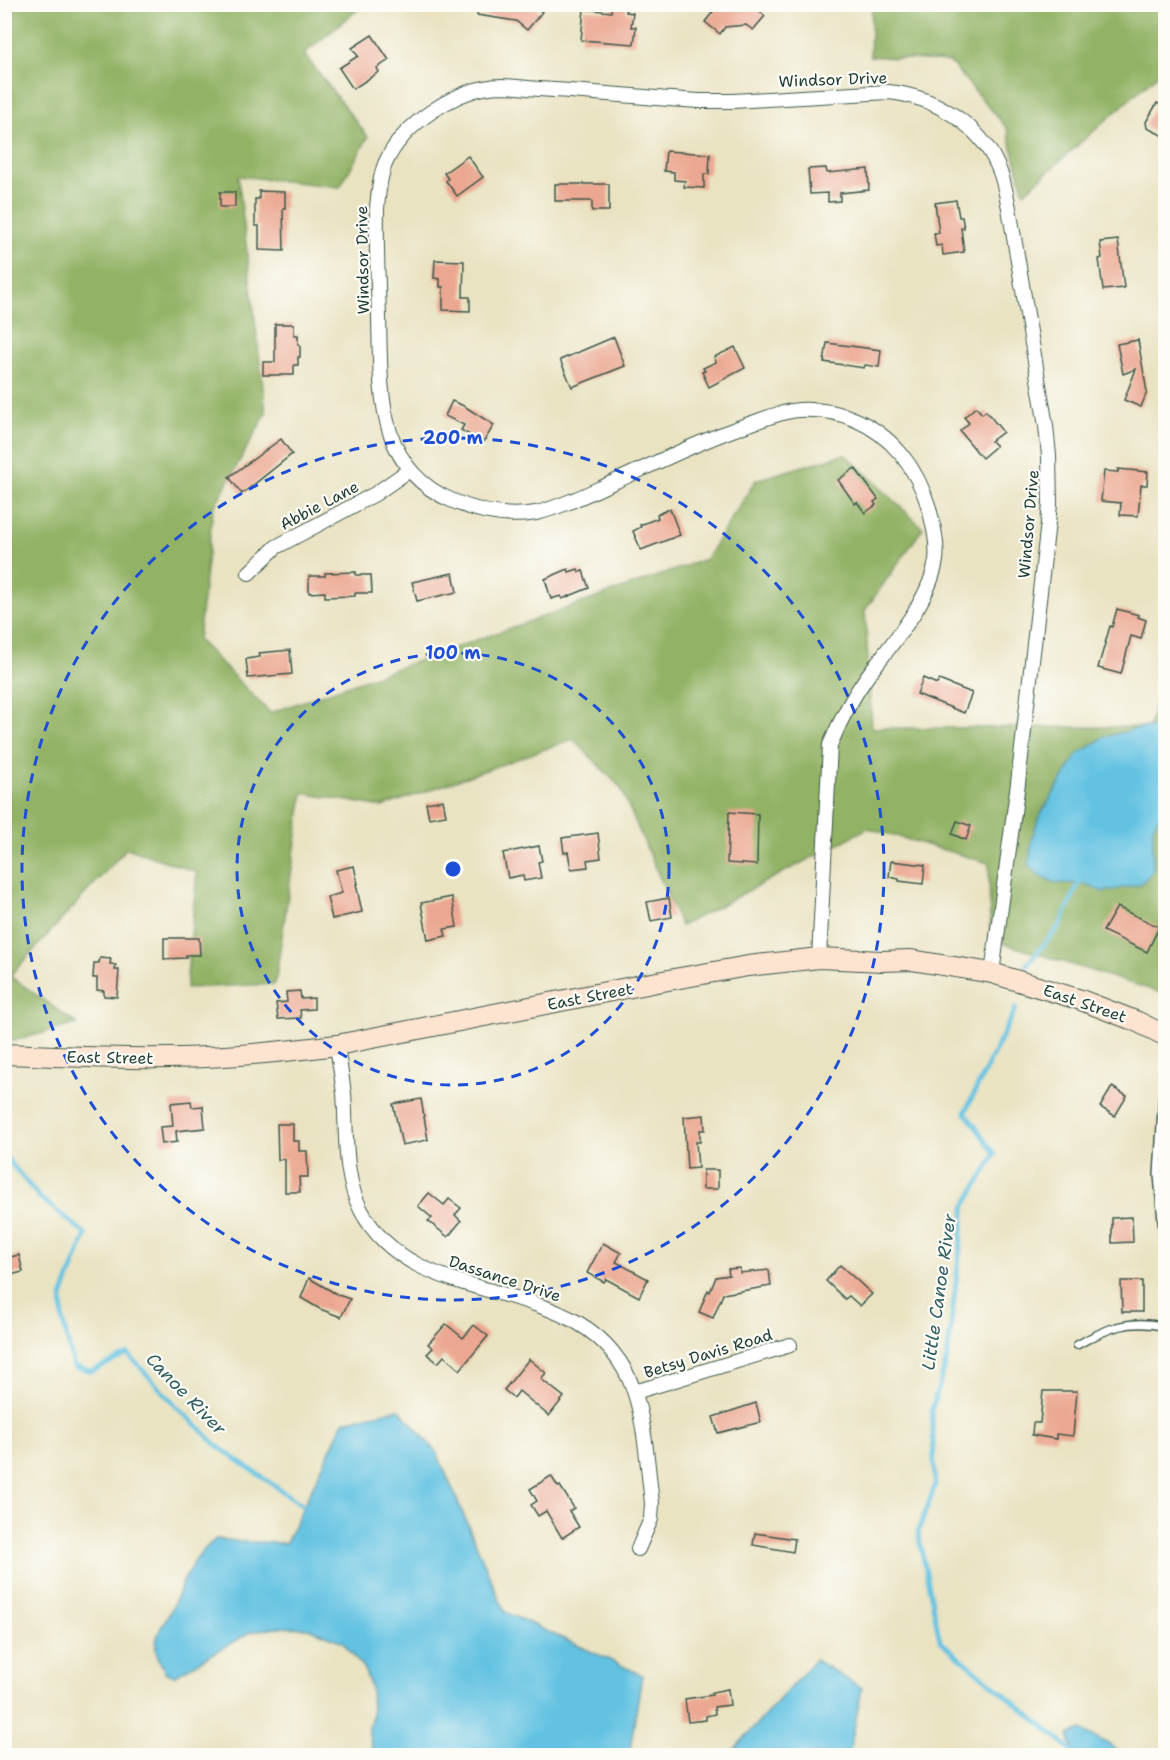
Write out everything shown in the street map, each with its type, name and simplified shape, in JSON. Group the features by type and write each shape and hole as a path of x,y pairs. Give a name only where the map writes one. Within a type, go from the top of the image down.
{"street":[{"name":"Windsor Drive","path":"819,958 830,745 841,717 852,699 920,602 936,560 933,523 923,488 902,454 886,439 854,417 800,410 781,413 739,427 591,493 537,512 502,514 472,509 441,496 408,471 398,454 383,410 378,200 385,165 402,137 445,103 464,94 500,86 699,101 733,101 888,92 918,96 932,102 958,119 987,148 1004,182 1046,426 1050,478 1048,515 1018,783 992,974"},
{"name":"Abbie Lane","path":"249,573 276,547 375,494 408,471"},
{"name":"East Street","path":"4,1054 169,1058 244,1055 337,1045 657,982 748,966 819,958 911,960 992,974 1081,1000 1138,1022 1166,1036"},
{"name":"Dassance Drive","path":"337,1045 351,1185 361,1210 376,1233 393,1250 419,1267 451,1279 548,1307 591,1330 615,1355 635,1392 647,1460 652,1509 647,1530 638,1549"},
{"name":"Betsy Davis Road","path":"635,1392 790,1345"}],"lane":[{"path":"1164,1244 1158,1175 1166,1042"},
{"path":"1077,1345 1104,1330 1128,1324 1166,1327"}],"green space":[{"path":"4,5 363,5 304,54 368,137 340,187 238,176 266,413 213,509 198,640 270,713 706,559 756,480 845,454 923,528 865,610 872,728 1149,727 1165,660 1165,994 990,939 989,863 868,828 681,926 620,787 573,739 382,807 303,793 275,984 186,988 197,872 127,848 10,976 77,1024 13,1041 5,1040"},
{"path":"872,5 1165,5 1165,68 1024,193 1007,128 950,62 870,56"}],"water":[{"path":"1143,727 1165,731 1165,807 1153,828 1153,871 1141,884 1104,892 1083,884 1056,883 1040,876 1029,865 1032,838 1039,817 1078,754 1104,737"},
{"path":"399,1409 437,1453 505,1612 642,1675 629,1755 377,1755 373,1751 368,1731 372,1716 371,1688 364,1669 343,1642 309,1628 276,1627 251,1632 174,1676 165,1672 157,1653 157,1638 185,1578 208,1545 216,1539 286,1543 344,1421"},
{"path":"815,1660 862,1688 849,1755 729,1755"},
{"path":"1082,1730 1109,1744 1121,1755 1075,1755 1068,1735"}],"building":[{"path":"478,4 531,4 542,12 527,30 516,21 477,15"},
{"path":"612,4 626,4 626,12 633,13 631,27 636,27 634,44 581,40 584,9 611,12"},
{"path":"719,4 752,4 765,16 753,30 746,25 725,27 720,34 705,22"},
{"path":"372,35 389,60 377,68 379,72 353,89 339,68 358,56 352,48"},
{"path":"1157,103 1166,108 1166,137 1147,128 1146,122"},
{"path":"666,151 710,154 709,174 704,174 704,188 684,187 685,181 674,180 674,172 664,171"},
{"path":"468,156 483,177 457,196 446,181 448,179 444,173"},
{"path":"826,168 827,173 868,169 869,190 840,193 840,201 828,202 828,193 810,194 808,169"},
{"path":"555,184 609,184 609,211 592,211 592,201 555,201"},
{"path":"259,191 285,192 284,251 259,250 259,226 255,226 255,199 259,199"},
{"path":"220,192 235,192 235,207 220,207"},
{"path":"956,200 964,228 961,228 964,252 943,255 942,245 936,246 934,233 939,233 935,203"},
{"path":"1118,240 1124,288 1103,290 1099,259 1102,258 1100,242"},
{"path":"435,260 464,261 463,297 470,297 470,311 443,310 443,287 440,287 440,279 434,278"},
{"path":"275,324 294,324 294,335 298,335 298,345 300,345 300,357 298,357 298,365 294,365 294,375 263,375 263,362 275,362"},
{"path":"614,337 625,366 572,387 560,360"},
{"path":"1138,340 1147,392 1141,407 1124,400 1136,369 1123,374 1117,344"},
{"path":"827,343 881,350 879,367 865,365 864,368 824,362"},
{"path":"735,347 745,368 709,387 702,372 705,371 703,368 716,362 714,357"},
{"path":"452,401 494,425 483,443 461,430 464,425 445,416"},
{"path":"976,407 982,414 986,411 1003,432 991,441 996,446 982,458 960,431 969,423 964,417"},
{"path":"281,439 292,454 242,494 229,477"},
{"path":"855,468 878,499 874,502 876,505 865,513 857,502 855,504 838,480"},
{"path":"1118,469 1148,472 1147,485 1141,485 1138,516 1120,515 1121,503 1101,501 1104,471 1118,472"},
{"path":"670,509 680,535 641,550 633,531 641,527 640,525 658,518 657,514"},
{"path":"568,569 569,572 578,569 579,572 583,571 589,588 562,599 561,596 551,599 545,579"},
{"path":"356,572 356,575 371,575 372,593 325,597 325,592 309,593 309,576"},
{"path":"453,573 457,592 417,601 412,582"},
{"path":"1117,609 1139,615 1138,617 1146,620 1141,639 1131,636 1121,674 1098,668"},
{"path":"290,650 292,674 248,678 246,659 260,657 259,653"},
{"path":"923,678 937,684 939,680 972,693 964,713 917,694"},
{"path":"443,800 446,815 429,818 426,803"},
{"path":"729,812 758,814 757,865 727,863"},
{"path":"957,821 971,826 966,840 952,834"},
{"path":"598,833 601,858 587,860 588,867 571,869 568,852 564,853 562,838"},
{"path":"539,846 542,861 538,862 541,878 524,881 523,875 508,878 503,853"},
{"path":"891,861 925,865 923,884 899,881 899,879 889,877"},
{"path":"354,866 362,912 332,919 327,897 342,893 336,870"},
{"path":"452,897 457,927 444,929 446,936 428,940 421,903"},
{"path":"669,898 672,917 651,921 647,902"},
{"path":"1117,907 1159,927 1147,952 1103,931"},
{"path":"164,938 199,938 200,955 164,959"},
{"path":"100,958 111,959 110,964 116,965 115,970 119,970 117,997 104,996 104,991 97,990 97,978 93,978 94,963 99,963"},
{"path":"300,991 301,999 314,998 314,1009 300,1010 301,1018 278,1019 276,1003 287,1002 286,992"},
{"path":"1112,1087 1127,1096 1115,1116 1100,1107"},
{"path":"421,1099 428,1140 402,1145 393,1104"},
{"path":"191,1101 192,1107 203,1106 205,1128 176,1131 177,1142 162,1144 160,1127 173,1126 171,1103"},
{"path":"704,1115 705,1130 700,1130 700,1142 696,1142 698,1168 687,1169 684,1117"},
{"path":"277,1124 293,1124 293,1141 299,1141 299,1151 307,1151 308,1177 299,1177 300,1192 285,1192 285,1159 278,1160"},
{"path":"703,1170 718,1170 718,1189 703,1189"},
{"path":"429,1193 444,1205 449,1199 461,1208 455,1215 461,1221 448,1237 428,1221 432,1218 418,1206"},
{"path":"1132,1217 1133,1242 1112,1243 1112,1218"},
{"path":"603,1243 621,1253 616,1262 648,1279 639,1297 606,1279 604,1282 587,1273"},
{"path":"19,1255 23,1272 10,1275 6,1258"},
{"path":"840,1265 872,1294 860,1306 849,1296 845,1299 826,1281"},
{"path":"740,1268 740,1273 769,1270 771,1286 723,1294 713,1318 699,1312 716,1277 729,1275 728,1269"},
{"path":"309,1278 338,1295 350,1299 341,1317 301,1298"},
{"path":"1121,1281 1142,1281 1142,1312 1122,1312"},
{"path":"446,1324 463,1338 474,1325 488,1336 460,1370 444,1356 438,1363 427,1354 433,1348 428,1344"},
{"path":"529,1359 546,1373 541,1379 564,1397 549,1416 519,1391 514,1398 504,1390"},
{"path":"1043,1391 1077,1391 1073,1436 1056,1434 1056,1439 1032,1435 1033,1423 1040,1423"},
{"path":"756,1403 761,1422 718,1433 713,1417"},
{"path":"551,1476 574,1508 569,1511 579,1527 562,1538 546,1511 538,1516 531,1505 537,1501 530,1489"},
{"path":"755,1533 795,1539 793,1552 753,1545"},
{"path":"728,1689 730,1705 714,1707 715,1714 706,1716 706,1720 688,1722 685,1699 712,1695 712,1692"}],"waterway":[{"name":"Little Canoe River","path":"1026,966 1061,924 1080,880"},
{"name":"Little Canoe River","path":"1016,1008 965,1112 995,1154 965,1206 947,1359 932,1409 935,1486 918,1532 940,1641 1067,1746 1076,1756"},
{"name":"Canoe River","path":"4,1155 39,1197 86,1234 62,1297 63,1322 74,1367 92,1371 128,1354 176,1406 220,1448 304,1506"}]}
